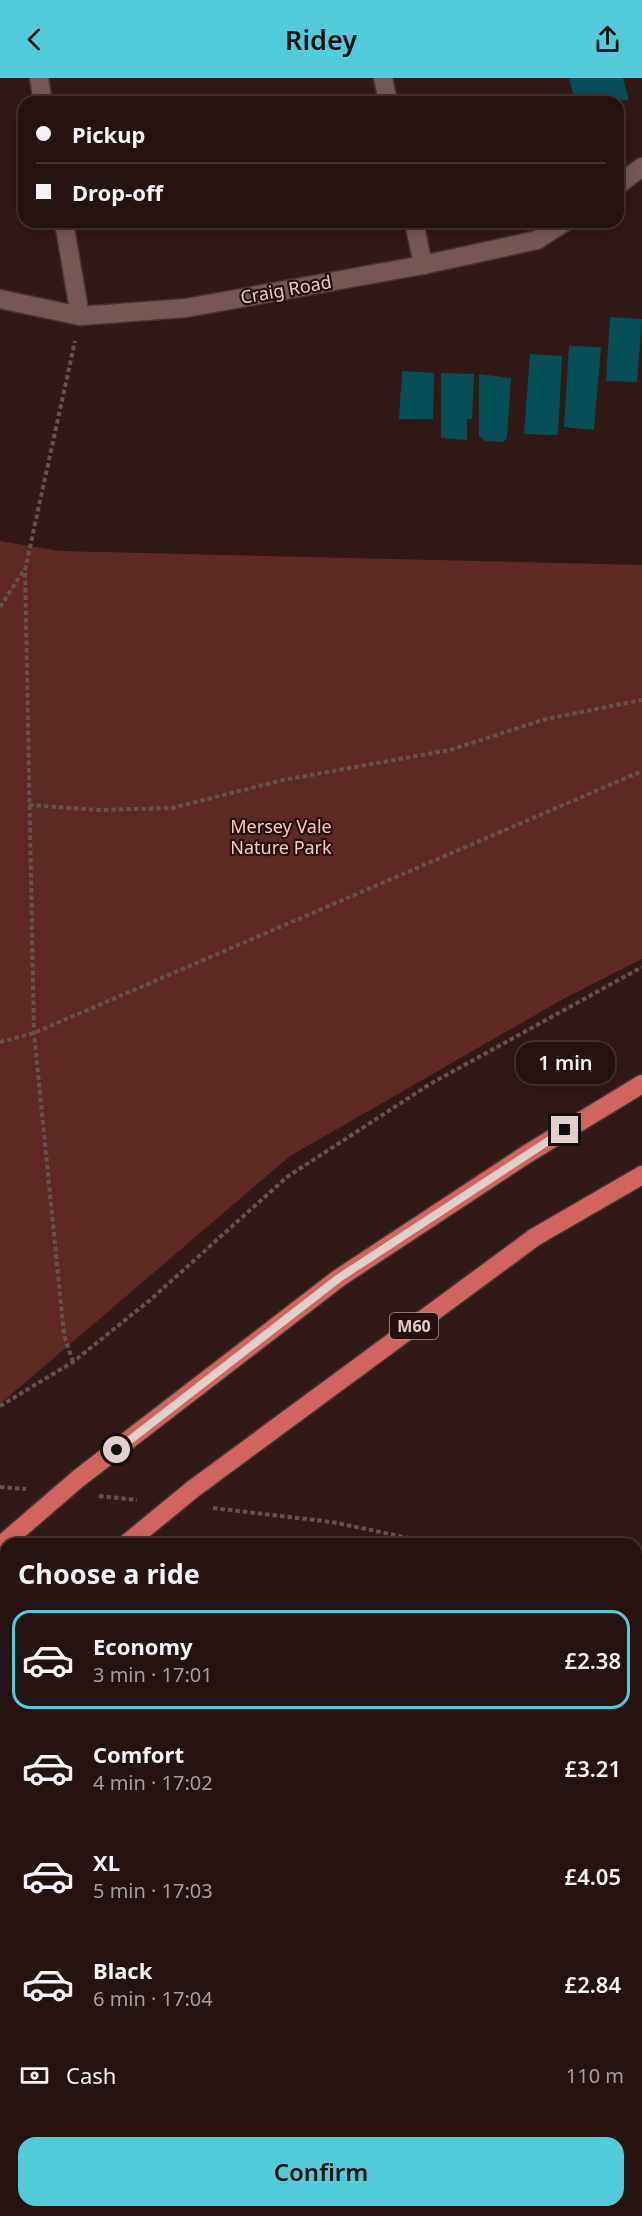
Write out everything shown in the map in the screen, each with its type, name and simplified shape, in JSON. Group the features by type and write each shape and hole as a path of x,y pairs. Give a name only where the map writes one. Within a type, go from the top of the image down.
{"highway":[{"path":"9,1538 80,1478 339,1278 527,1154 642,1084"},
{"name":"M60","path":"133,1538 193,1489 535,1237 642,1175"}],"street":[{"path":"39,78 42,96"},
{"path":"383,78 387,96"},
{"path":"624,180 642,167"},
{"path":"65,228 80,316"},
{"path":"415,228 423,265"},
{"name":"Craig Road","path":"0,299 80,316 186,308 423,265 537,240 556,228"}],"path":[{"path":"73,1362 64,1335 34,1033 24,570 80,316"},
{"path":"0,607 24,570"},
{"path":"29,805 98,810 172,808 283,780 450,750 546,719 642,700"},
{"path":"0,1042 34,1033 642,771"},
{"path":"0,1406 73,1362 150,1300 286,1177 430,1084 642,967"},
{"path":"0,1487 30,1489"},
{"path":"97,1496 144,1501"},
{"path":"203,1507 332,1522 409,1538"}],"green space":[{"name":"Mersey Vale Nature Park","path":"0,541 60,551 642,565 642,959 565,998 290,1156 0,1404"}],"pier":[{"path":"0,1495 220,1528 208,1538 0,1538"}],"building":[{"path":"569,78 623,78 629,100 624,100 624,96 574,96"},
{"path":"610,317 642,319 637,382 606,381"},
{"path":"569,346 601,347 594,430 564,427"},
{"path":"530,354 562,356 558,435 524,434"},
{"path":"402,371 434,373 433,419 399,419"},
{"path":"441,373 474,374 472,419 467,419 467,440 441,438"},
{"path":"479,374 511,378 507,438 503,442 486,441 479,436"}],"route":[{"path":"117,1450 339,1278 565,1130"}]}
